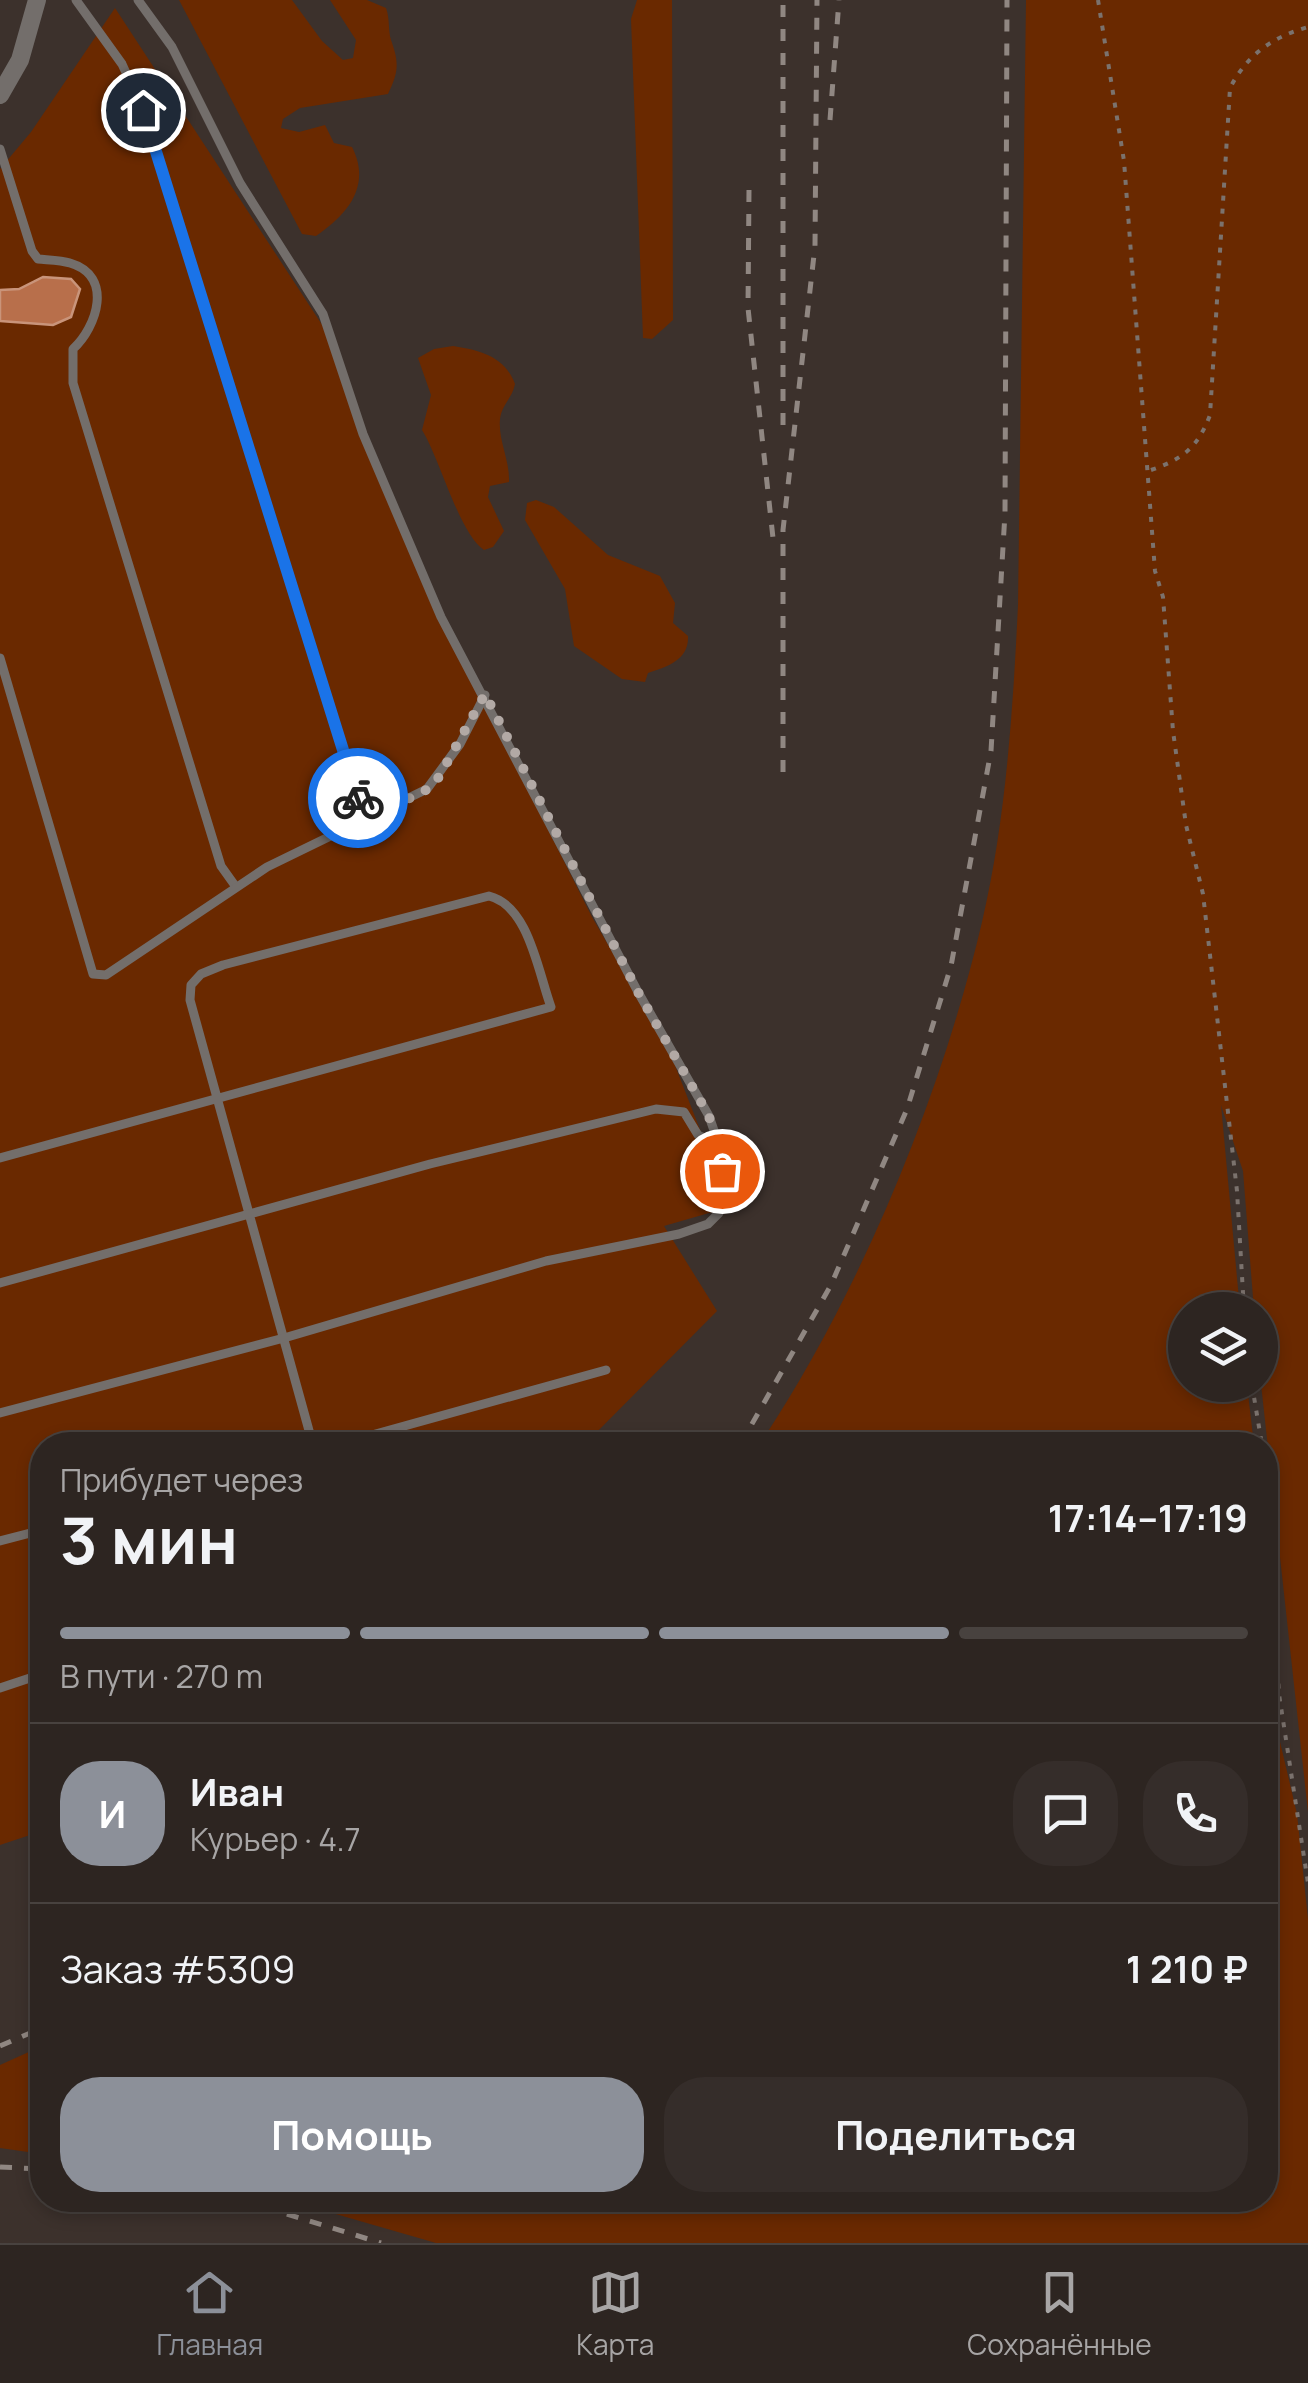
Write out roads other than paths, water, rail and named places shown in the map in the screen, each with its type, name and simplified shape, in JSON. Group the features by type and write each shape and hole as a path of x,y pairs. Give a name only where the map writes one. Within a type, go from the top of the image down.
{"street":[{"path":"0,95 20,60 37,0"}],"lane":[{"path":"76,0 122,64 143,110 366,820"},
{"path":"0,1412 284,1338 546,1261 708,1224 718,1213 723,1192 719,1144 709,1116 638,992 442,618 392,504 324,314 240,183 172,47 138,0"},
{"path":"0,149 38,259 73,263 92,278 98,296 96,317 87,336 73,349 73,383 221,866 236,887"},
{"path":"0,658 93,974 106,976 267,866 428,789 439,777 485,694"},
{"path":"0,1158 216,1098 551,1008 518,916 506,900 490,896 201,974 191,985 190,1000 216,1098 310,1432"},
{"path":"0,1283 250,1213 656,1108 684,1112 698,1135 719,1144"},
{"path":"383,1432 606,1370"},
{"path":"0,1541 30,1533"},
{"path":"0,1688 30,1678"}],"railway":[{"path":"783,0 783,425"},
{"path":"783,772 783,530 815,246 817,0"},
{"path":"830,120 839,0"},
{"path":"747,1432 831,1285 907,1109 951,966 991,751 1005,513 1007,0"},
{"path":"749,190 748,308 773,538"},
{"path":"0,2046 30,2033"},
{"path":"0,2167 30,2168"},
{"path":"280,2212 381,2243"}]}
